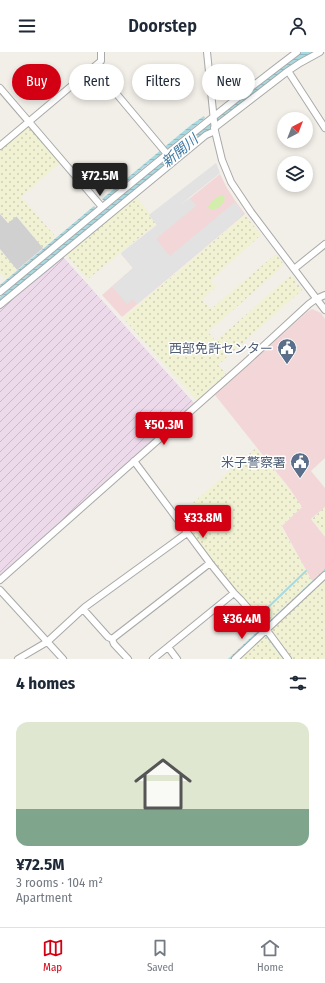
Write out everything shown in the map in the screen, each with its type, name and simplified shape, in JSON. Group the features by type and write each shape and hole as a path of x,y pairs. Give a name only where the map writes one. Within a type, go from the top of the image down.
{"street":[{"path":"98,64 101,61 101,52"},
{"path":"207,52 214,129 222,160 231,182 251,212 325,310"},
{"path":"0,292 167,154 297,52"},
{"path":"0,305 206,135 288,71 320,52"},
{"path":"288,71 325,128"},
{"path":"0,88 102,207"},
{"path":"0,146 69,88"},
{"path":"122,100 167,154"},
{"path":"294,269 325,244"},
{"path":"0,580 316,299 325,295"},
{"path":"134,461 187,533 288,659"},
{"path":"18,659 47,642 83,609 187,533"},
{"path":"112,639 210,562"},
{"path":"235,659 264,630 325,575"},
{"path":"0,590 63,659"},
{"path":"153,659 234,593"},
{"path":"83,609 108,637 112,639 114,644 128,659"},
{"path":"168,647 177,659"}],"shaded area":[{"path":"216,163 220,173 180,205 190,198 196,206 156,239 170,256 235,202 243,213 241,215 242,216 137,304 133,299 127,304 112,287 133,268 121,253 157,225 149,215"},
{"path":"220,174 227,188 245,214 122,317 102,295 133,268 121,254"},
{"path":"0,214 8,223 16,216 43,248 17,270 0,249"},
{"path":"61,258 64,258 194,403 0,575 0,308"},
{"path":"312,309 321,313 325,319 325,458 311,471 325,488 325,507 311,519 325,537 325,569 312,581 282,526 302,507 290,489 215,395"}],"green space":[{"path":"29,125 60,163 21,197 55,236 52,239 53,240 43,248 17,216 8,223 0,213 0,148"},
{"path":"222,195 225,199 221,205 210,210 208,207 211,203"},
{"path":"135,196 150,213 148,215 156,224 88,279 67,256 72,248"},
{"path":"245,215 261,235 211,280 216,287 202,300 211,309 276,254 284,265 208,332 216,341 291,275 297,282 294,284 296,286 298,284 302,290 218,365 226,374 197,400 123,318"},
{"path":"0,250 17,270 6,279 0,273"},
{"path":"256,448 302,507 281,526 312,581 265,624 245,602 247,600 246,598 244,600 224,579 227,576 226,575 223,577 210,560 212,557 211,555 208,558 194,538 196,536 195,534 193,536 187,528 189,527 187,524 185,525 178,516"},
{"path":"325,507 325,536 312,519"},
{"path":"325,578 325,630 323,633 325,634 325,659 290,659 270,630"},
{"path":"268,634 286,659 237,659 264,635 265,636"}],"water":[{"path":"302,52 314,52 294,63 255,94 255,87"},
{"name":"新開川","path":"239,100 247,100 0,302 0,297"},
{"path":"204,116 205,118 104,201 102,199 191,125"},
{"path":"94,206 96,208 0,288 0,285"},
{"path":"325,569 325,572 267,627 285,659 283,659 262,631 232,659 228,659 262,628"}],"waterway":[{"path":"260,615 306,571"},
{"path":"253,621 260,630"}],"place":[{"name":"西部免許センター","path":"287,365"},
{"name":"米子警察署","path":"300,479"}]}
